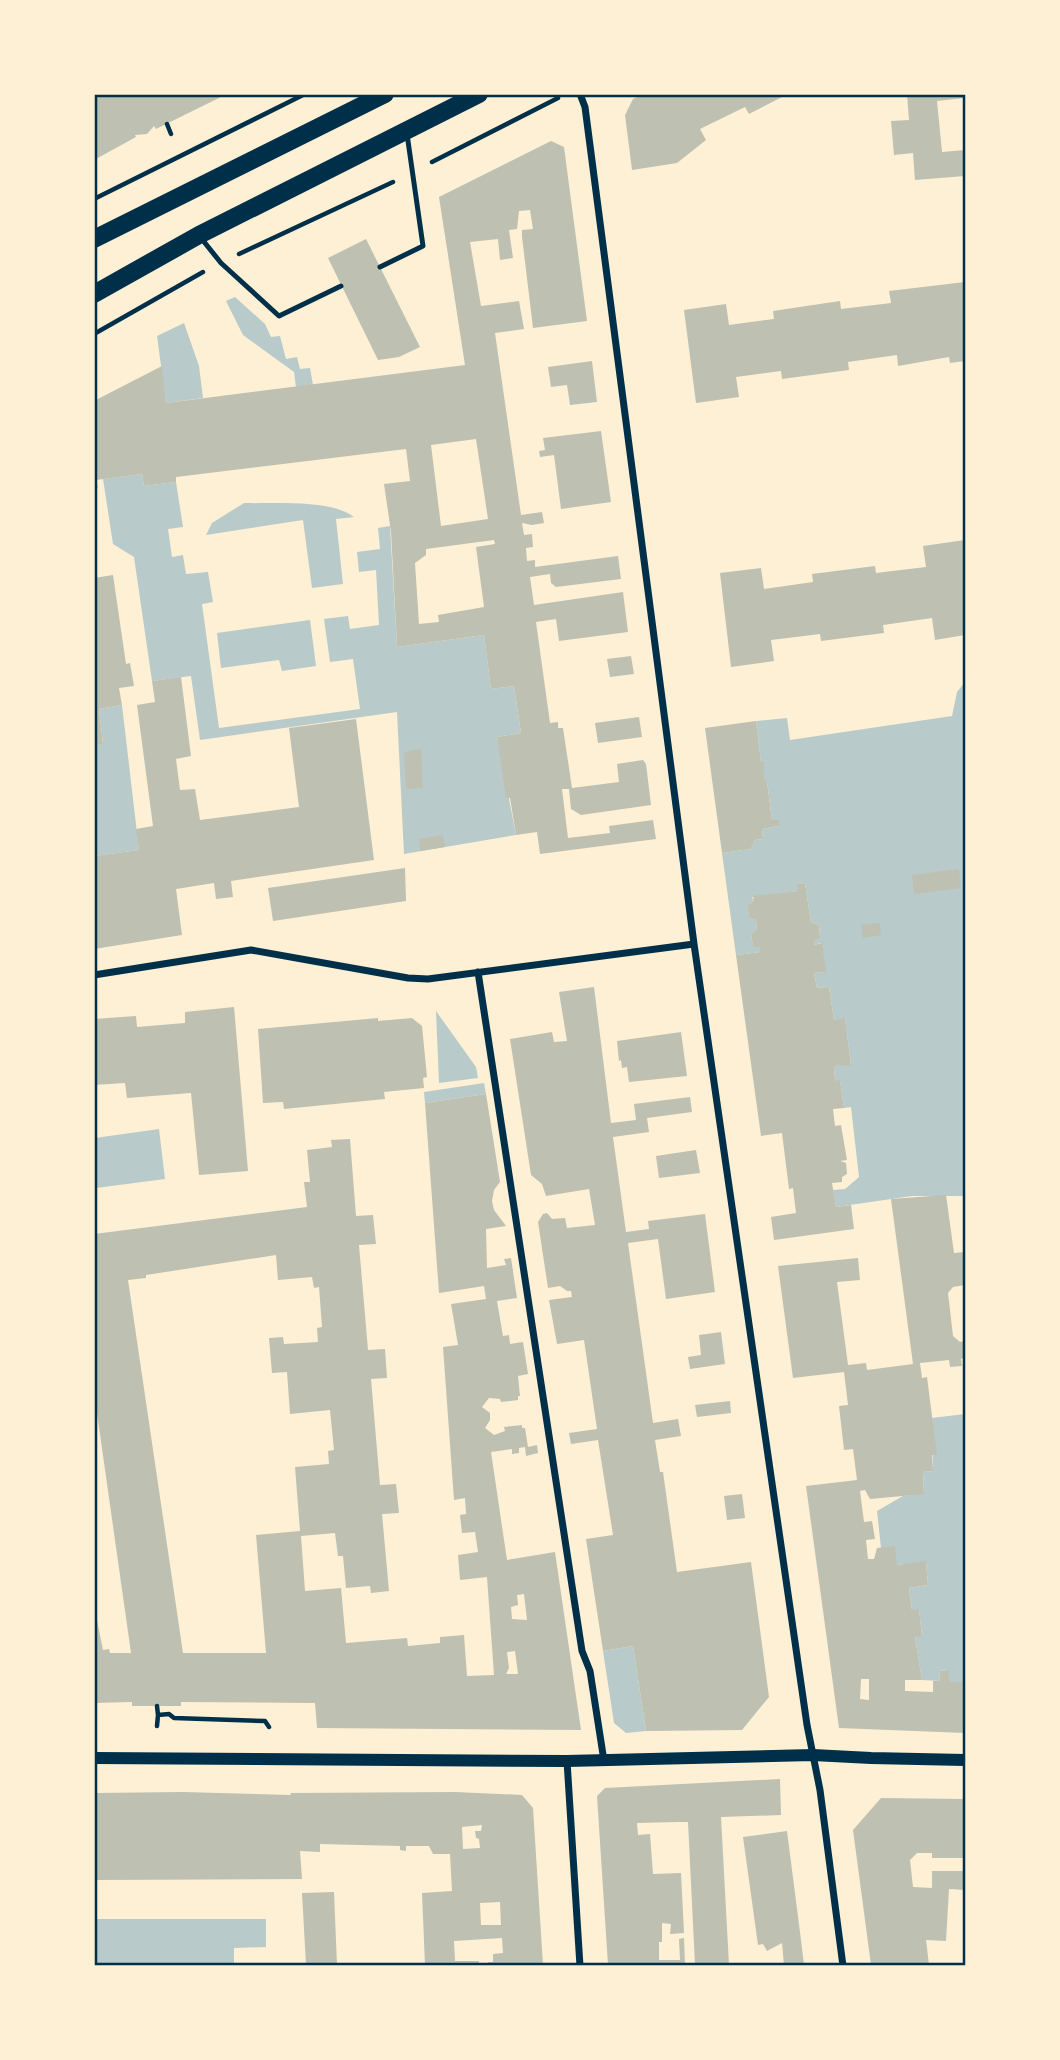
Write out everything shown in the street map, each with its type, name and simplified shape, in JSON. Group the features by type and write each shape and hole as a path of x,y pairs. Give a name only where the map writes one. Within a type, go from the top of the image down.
{"main road":[{"path":"94,239 385,94"},
{"path":"94,294 199,236 479,94"}],"street":[{"path":"580,94 585,107 694,944 804,1708 820,1790 844,1965"},
{"path":"94,975 251,950 408,978 428,979 694,944"},
{"path":"478,972 582,1651 590,1671 604,1761"},
{"path":"94,1758 604,1761 813,1755 965,1760"},
{"path":"567,1761 580,1965"}],"lane":[{"path":"380,267 423,246 407,132"},
{"path":"199,236 221,263 279,316 341,286"}],"path":[{"path":"94,199 305,94"},
{"path":"94,334 221,263 412,173 564,94"},
{"path":"167,124 171,134"},
{"path":"157,1706 157,1726"},
{"path":"158,1715 265,1721 269,1727"}],"shaded area":[{"path":"235,297 265,324 271,337 280,336 286,359 297,357 300,369 310,368 313,385 296,387 294,372 243,335 226,301"},
{"path":"184,323 199,366 203,398 166,403 157,336"},
{"path":"142,474 144,486 176,482 183,527 168,529 172,557 183,555 186,574 208,572 213,602 202,604 219,728 360,709 353,659 330,662 324,619 348,616 350,629 379,625 376,570 359,572 357,552 380,549 378,528 390,526 397,647 484,635 491,689 514,686 521,733 497,737 516,835 404,854 397,712 200,740 191,676 152,681 134,557 113,544 103,479"},
{"path":"244,503 317,505 344,511 354,517 336,519 343,584 312,588 303,520 206,535 212,523"},
{"path":"310,620 316,666 282,671 279,660 221,668 217,633"},
{"path":"965,682 965,1196 912,1196 836,1207 833,1190 845,1189 859,1177 851,1107 844,1108 840,1081 835,1081 834,1066 851,1064 845,1019 834,1020 829,987 817,988 814,973 825,972 821,943 814,945 820,936 819,925 811,922 805,883 798,884 798,891 752,897 754,901 747,905 749,916 756,920 757,929 751,934 753,945 760,948 760,952 736,955 722,853 751,849 755,840 763,839 762,829 779,826 779,820 772,820 756,721 787,718 790,740 952,716 957,692"},
{"path":"122,705 139,850 95,856 94,745 103,743 99,709"},
{"path":"436,1011 476,1067 478,1078 439,1083"},
{"path":"484,1083 486,1094 425,1103 424,1092"},
{"path":"159,1129 165,1179 96,1188 95,1138"},
{"path":"965,1414 965,1682 950,1682 947,1670 939,1671 940,1681 922,1680 915,1637 922,1635 919,1610 912,1610 909,1588 928,1585 926,1562 897,1565 881,1548 877,1511 903,1496 924,1493 923,1472 933,1471 932,1418"},
{"path":"633,1646 646,1731 626,1733 614,1723 603,1651"},
{"path":"96,1919 266,1919 266,1947 234,1948 234,1965 96,1965"}],"building":[{"path":"94,94 227,94 156,129 154,126 147,134 135,135 136,137 94,160"},
{"path":"643,94 788,94 749,114 745,107 700,129 706,140 677,163 632,170 625,115 633,99"},
{"path":"907,94 965,94 965,98 937,101 942,152 965,150 965,176 915,180 913,153 894,155 891,121 909,120"},
{"path":"551,141 564,147 587,321 533,328 522,237 522,230 533,229 530,210 519,211 517,229 509,230 513,258 500,260 498,239 470,242 481,306 519,301 524,329 495,333 521,515 542,512 544,523 522,523 524,535 532,534 533,547 526,548 527,561 535,560 535,567 618,556 621,579 556,587 551,583 550,574 530,577 534,605 623,592 628,632 559,641 556,619 536,622 550,723 558,722 558,728 563,728 572,788 619,782 617,764 643,760 646,764 651,805 581,815 571,809 569,789 562,789 568,838 610,833 609,826 653,820 656,839 540,854 537,832 516,835 510,798 506,798 497,737 521,733 514,686 491,689 484,635 397,647 391,532 384,484 410,481 406,449 176,477 176,482 144,486 142,474 96,480 98,488 94,488 94,401 162,366 166,403 465,365 439,197","holes":["476,439 488,519 441,526 431,445","494,540 495,544 476,547 484,607 438,615 439,622 419,624 415,563 426,555 426,549"]},
{"path":"366,239 420,347 399,357 378,360 328,258"},
{"path":"965,282 965,361 950,363 949,357 898,366 897,355 848,362 849,370 782,379 781,371 736,377 739,397 696,403 684,310 726,304 729,325 774,319 773,311 840,301 841,309 891,303 889,291"},
{"path":"592,361 597,402 570,405 567,385 551,387 548,367"},
{"path":"601,431 611,502 561,509 554,455 540,457 539,451 545,450 543,438"},
{"path":"965,540 965,635 935,640 932,618 883,625 884,633 821,641 820,634 771,640 774,661 731,667 720,573 761,568 764,589 813,582 812,574 875,566 876,573 926,567 923,546"},
{"path":"113,575 126,664 130,663 134,686 119,688 122,705 99,709 103,744 94,745 94,578"},
{"path":"631,656 634,674 610,677 607,659"},
{"path":"181,677 191,756 176,759 180,790 195,789 200,820 299,807 289,728 356,719 374,860 231,881 233,897 216,899 214,883 176,889 182,935 94,949 94,856 139,850 136,829 153,826 137,705 155,702 152,681"},
{"path":"639,717 642,737 598,743 595,723"},
{"path":"756,721 772,820 779,820 779,826 762,829 763,839 755,840 751,849 722,853 705,728"},
{"path":"421,749 423,788 406,789 404,752"},
{"path":"443,835 445,847 420,851 419,839"},
{"path":"405,868 406,901 273,921 268,888"},
{"path":"959,869 961,888 914,894 912,875"},
{"path":"805,883 811,922 819,925 820,937 814,945 822,943 826,972 814,973 817,988 829,987 834,1020 845,1018 851,1065 834,1066 835,1081 840,1080 844,1108 833,1109 835,1126 841,1125 847,1160 840,1161 846,1163 847,1174 842,1177 842,1182 832,1183 836,1207 851,1205 854,1229 774,1240 771,1217 796,1213 793,1188 789,1189 782,1133 761,1136 736,955 760,952 760,948 753,946 751,934 757,929 756,920 749,917 747,905 754,901 753,896 798,891 797,884"},
{"path":"880,923 881,935 863,938 861,925"},
{"path":"594,987 611,1123 636,1120 634,1104 690,1097 692,1112 647,1118 649,1132 613,1137 626,1232 649,1229 648,1221 705,1214 715,1292 666,1299 658,1239 628,1243 653,1423 678,1419 681,1436 655,1440 660,1472 663,1472 677,1572 751,1562 769,1697 742,1730 646,1731 633,1646 603,1651 586,1539 613,1535 598,1440 571,1444 569,1433 597,1429 584,1340 557,1344 549,1300 572,1297 571,1291 560,1286 548,1288 538,1222 543,1214 547,1213 552,1219 565,1218 567,1228 595,1225 589,1189 546,1196 542,1184 531,1175 510,1039 552,1032 554,1042 567,1041 559,992"},
{"path":"234,1007 248,1171 199,1175 191,1093 127,1098 125,1083 94,1085 94,1019 136,1016 137,1027 185,1023 185,1012"},
{"path":"378,1018 378,1021 412,1018 422,1026 427,1077 423,1078 424,1088 384,1092 385,1099 284,1109 283,1102 263,1103 258,1029"},
{"path":"681,1032 687,1076 629,1082 627,1067 622,1068 621,1060 619,1061 617,1041"},
{"path":"486,1094 500,1182 494,1190 492,1201 494,1210 506,1226 486,1229 487,1268 506,1265 504,1259 511,1258 517,1298 497,1301 503,1336 509,1335 510,1344 523,1342 528,1374 518,1376 518,1400 501,1402 500,1399 489,1398 482,1407 490,1413 490,1420 485,1428 494,1435 505,1431 504,1427 522,1425 522,1428 525,1428 528,1447 537,1445 538,1453 526,1456 525,1447 519,1448 519,1453 512,1454 512,1449 491,1452 507,1560 555,1552 581,1730 317,1728 315,1703 181,1702 181,1706 132,1706 132,1702 94,1703 94,1605 103,1650 109,1649 110,1653 131,1653 94,1392 94,1234 307,1207 304,1182 310,1182 307,1150 332,1147 331,1140 350,1139 356,1216 373,1215 376,1244 359,1245 368,1350 385,1349 387,1378 371,1379 380,1485 396,1484 399,1513 382,1514 389,1591 371,1593 370,1586 346,1588 343,1556 338,1556 335,1533 301,1536 305,1591 341,1588 346,1643 407,1638 408,1646 440,1643 440,1637 464,1635 467,1676 494,1675 487,1577 460,1580 458,1555 478,1552 475,1532 462,1533 460,1515 466,1514 465,1498 454,1500 443,1347 458,1345 451,1304 486,1299 484,1286 439,1293 425,1103","holes":["276,1255 278,1280 312,1277 314,1288 319,1287 322,1327 317,1328 318,1342 284,1344 283,1337 269,1338 272,1373 287,1372 290,1414 330,1410 334,1450 328,1451 329,1464 295,1467 300,1531 256,1535 266,1653 183,1653 128,1280","524,1594 527,1620 512,1619 511,1607 518,1605 517,1595","515,1651 518,1674 506,1674 509,1668 507,1652"]},
{"path":"696,1150 700,1173 659,1178 656,1156"},
{"path":"946,1195 954,1253 965,1252 965,1285 953,1287 948,1293 953,1336 960,1342 965,1341 965,1358 961,1359 962,1366 950,1367 949,1360 920,1363 922,1378 927,1377 937,1455 932,1455 933,1471 923,1472 924,1494 870,1499 865,1490 860,1491 864,1522 872,1521 875,1539 866,1540 868,1559 874,1559 877,1548 895,1546 897,1565 926,1561 928,1585 909,1588 912,1610 919,1609 922,1636 915,1637 922,1680 905,1680 905,1691 933,1692 933,1681 940,1681 939,1671 948,1670 950,1682 965,1682 965,1733 839,1728 806,1486 857,1480 853,1449 844,1450 839,1406 848,1405 844,1372 793,1378 778,1266 858,1258 860,1280 837,1282 848,1365 866,1363 867,1370 913,1364 891,1199","holes":["861,1679 869,1679 869,1700 860,1699"]},
{"path":"721,1332 725,1364 690,1369 688,1357 701,1355 699,1335"},
{"path":"730,1401 731,1413 697,1417 695,1405"},
{"path":"742,1494 745,1518 727,1520 724,1496"},
{"path":"780,1779 781,1815 721,1817 729,1965 695,1965 688,1822 678,1822 637,1823 638,1835 650,1834 653,1874 681,1873 684,1933 670,1934 671,1924 662,1923 659,1960 680,1960 679,1939 684,1938 685,1965 608,1965 597,1796 605,1788"},
{"path":"455,1792 522,1795 533,1808 543,1965 488,1965 488,1962 493,1962 493,1954 503,1953 502,1938 454,1941 455,1961 479,1961 479,1965 425,1965 422,1893 452,1891 450,1854 433,1854 429,1846 406,1846 406,1851 400,1850 400,1846 320,1844 320,1852 300,1851 302,1879 94,1880 94,1793 291,1795 290,1793","holes":["482,1825 481,1831 475,1831 480,1848 463,1849 462,1827","500,1902 501,1925 481,1925 480,1903"]},
{"path":"881,1798 965,1799 965,1858 932,1858 932,1853 917,1853 910,1860 913,1887 932,1888 932,1871 965,1871 965,1890 949,1889 946,1941 926,1940 929,1965 871,1965 853,1830"},
{"path":"787,1831 804,1965 784,1965 782,1943 767,1951 763,1944 758,1945 743,1837"},
{"path":"334,1892 337,1965 306,1965 302,1893"}]}
